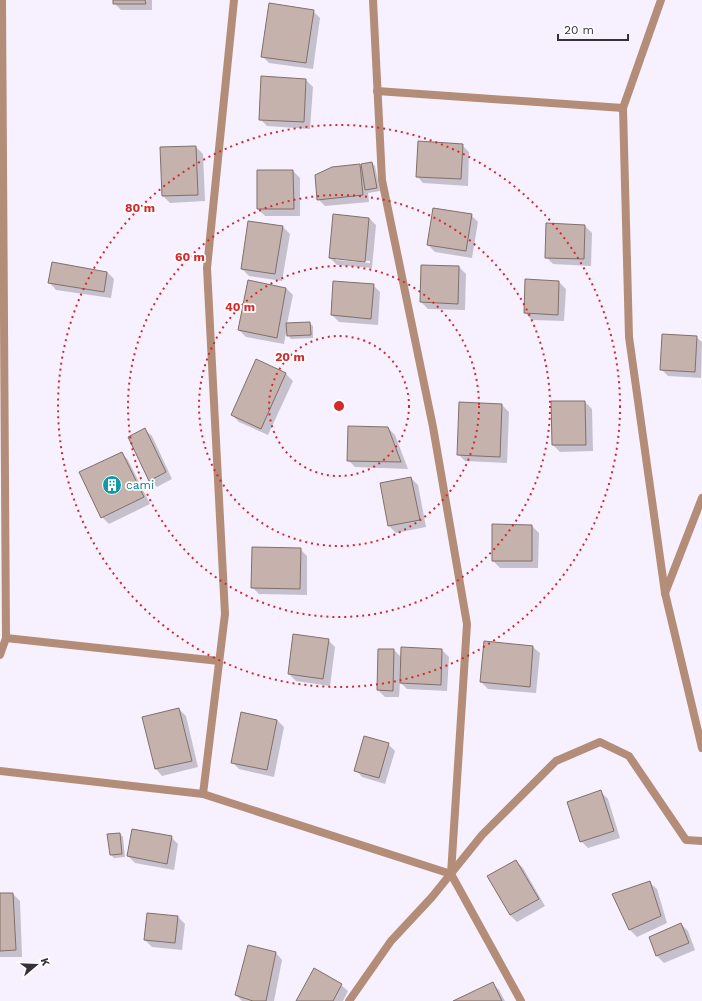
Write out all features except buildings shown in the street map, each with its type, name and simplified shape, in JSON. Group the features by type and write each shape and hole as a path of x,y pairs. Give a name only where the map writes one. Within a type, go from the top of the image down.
{"street":[{"path":"0,655 6,638 2,0"},
{"path":"203,794 225,614 207,268 234,0"},
{"path":"373,0 382,180 433,427 467,624 451,874 521,1001"},
{"path":"660,0 623,108 629,337 665,593 702,748"},
{"path":"377,91 623,108"},
{"path":"665,593 702,498"},
{"path":"6,638 219,661"},
{"path":"349,1001 390,942 432,897 482,835 556,761 600,742 629,756 686,840 702,841"},
{"path":"0,771 203,794 451,874"}],"place":[{"name":"cami","path":"112,485"}]}
